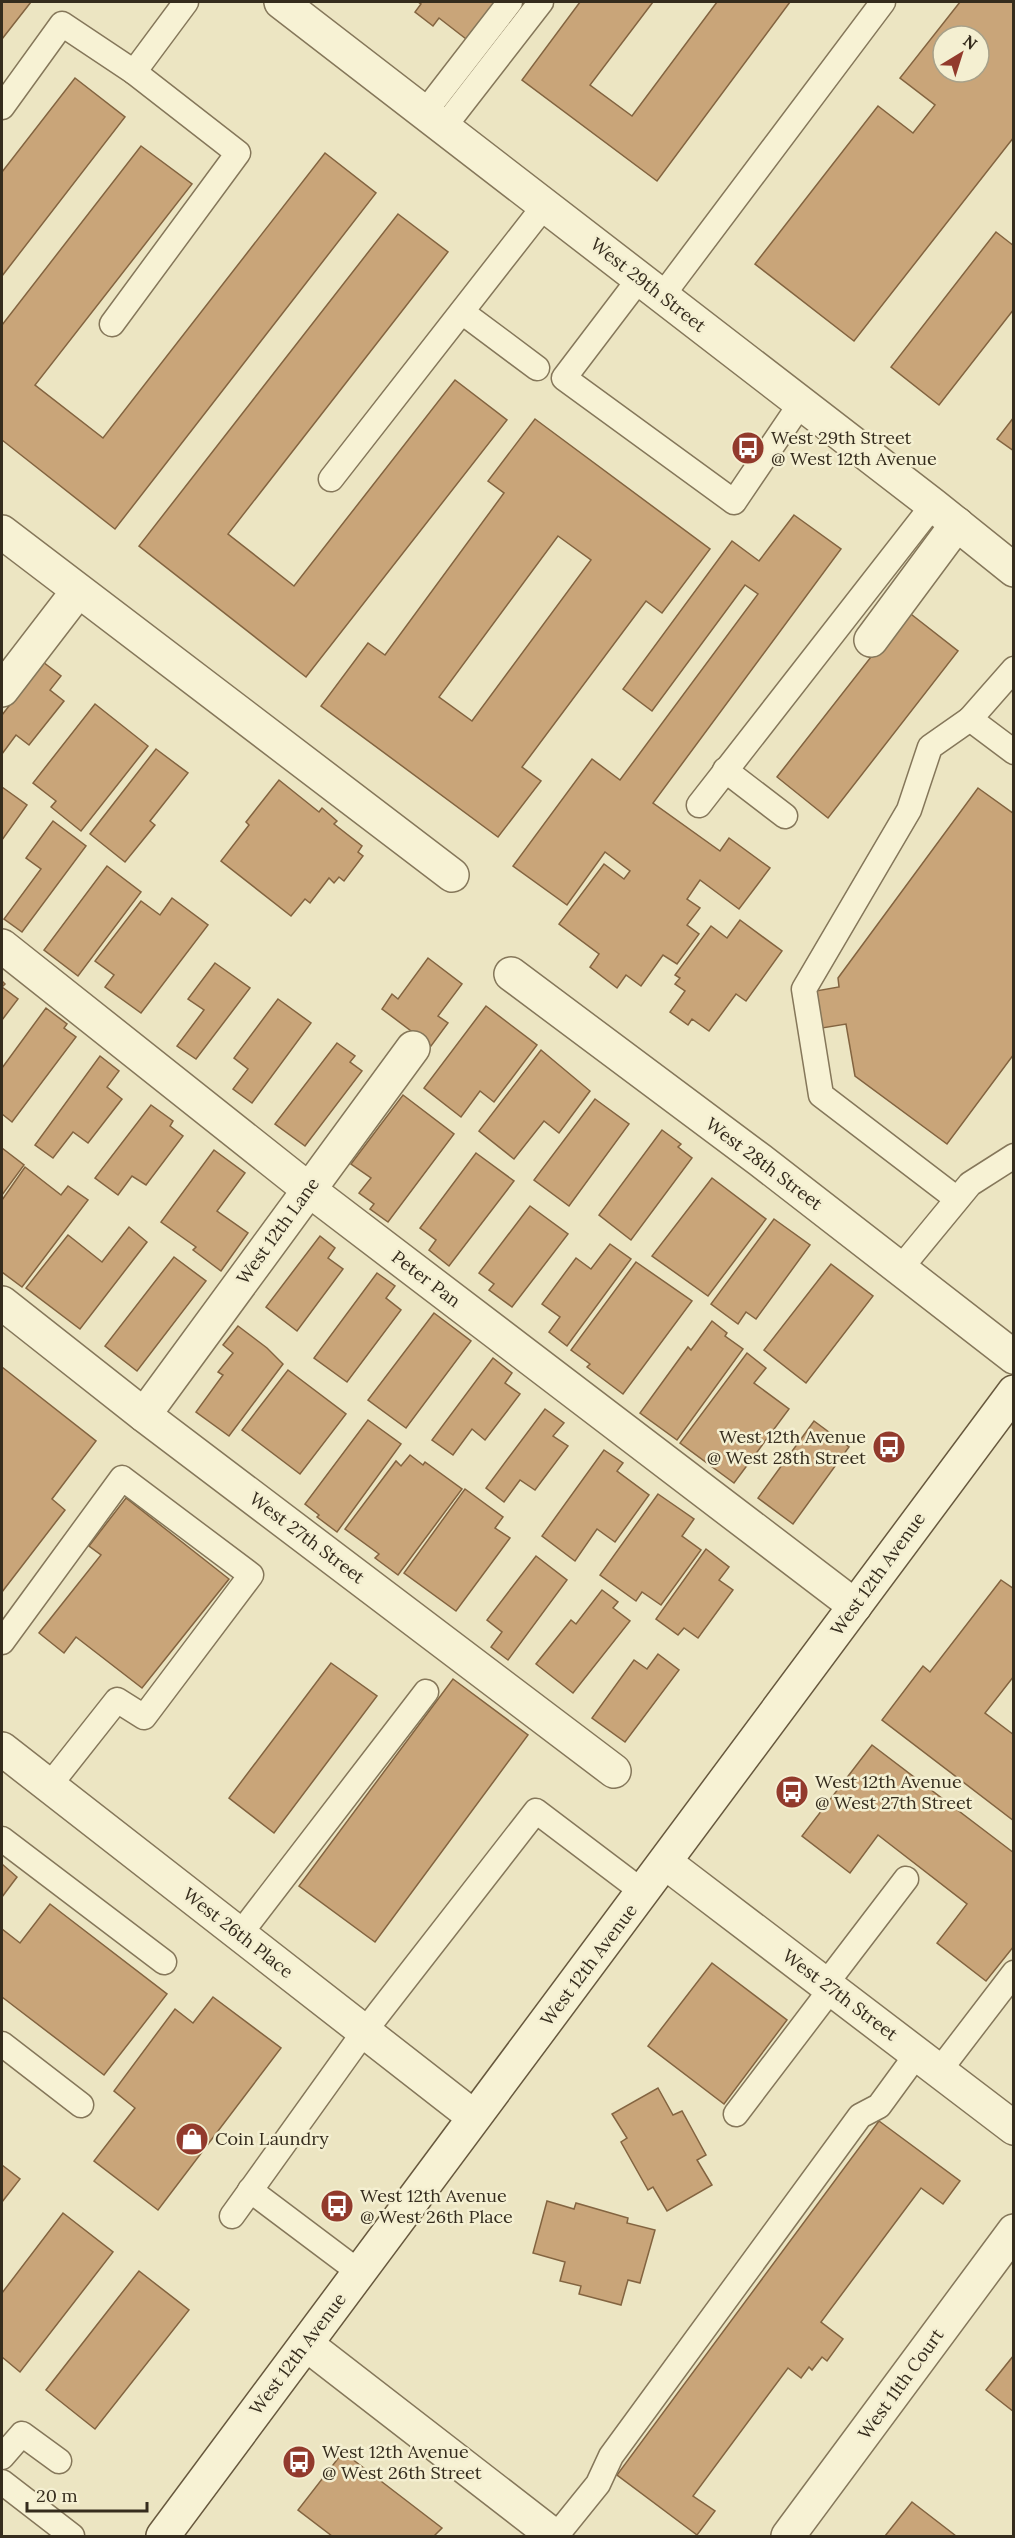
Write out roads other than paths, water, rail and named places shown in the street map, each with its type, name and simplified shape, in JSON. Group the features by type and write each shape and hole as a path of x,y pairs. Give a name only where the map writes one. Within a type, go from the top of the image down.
{"street":[{"name":"West 29th Street","path":"281,2 945,514 1014,570"},
{"path":"871,640 945,514"},
{"path":"2,532 452,875"},
{"path":"2,690 78,591"},
{"name":"Peter Pan","path":"2,946 308,1190 855,1606"},
{"name":"West 28th Street","path":"511,974 1014,1357"},
{"name":"West 12th Lane","path":"144,1415 413,1048"},
{"name":"West 27th Street","path":"2,1303 144,1415 614,1771"},
{"name":"West 12th Avenue","path":"163,2536 666,1863 1014,1392"},
{"name":"West 26th Place","path":"2,1749 474,2117"},
{"name":"West 27th Street","path":"666,1863 1014,2128"},
{"name":"West 11th Court","path":"788,2536 1014,2231"},
{"path":"306,2344 555,2536"}],"lane":[{"path":"134,72 186,2"},
{"path":"435,119 510,2"},
{"path":"435,119 541,2"},
{"path":"801,403 734,502 564,378 651,287 884,2"},
{"path":"2,107 62,24 134,72 238,153 112,324"},
{"path":"331,479 545,205"},
{"path":"462,312 537,368"},
{"path":"699,805 725,770 945,514"},
{"path":"957,1199 821,1095 804,989 909,810 930,747 970,719 1014,669"},
{"path":"970,719 1014,752"},
{"path":"725,770 785,816"},
{"path":"900,1269 970,1184 1014,1156"},
{"path":"2,1642 122,1478 251,1575 144,1717 117,1700 49,1786"},
{"path":"240,1934 426,1692"},
{"path":"232,2216 364,2032 536,1811 644,1892"},
{"path":"2,1839 164,1962"},
{"path":"736,2114 906,1879"},
{"path":"555,2536 598,2484 611,2456 860,2116 879,2106 928,2063 1014,1973"},
{"path":"2,2044 81,2105"},
{"path":"250,2190 359,2272"},
{"path":"2,2457 22,2434 59,2461"},
{"path":"2,2482 72,2536"}],"place":[{"name":"West 29th Street @ West 12th Avenue","path":"748,448"},
{"name":"West 12th Avenue @ West 28th Street","path":"889,1447"},
{"name":"West 12th Avenue @ West 27th Street","path":"792,1792"},
{"name":"Coin Laundry","path":"192,2139"},
{"name":"West 12th Avenue @ West 26th Place","path":"337,2206"},
{"name":"West 12th Avenue @ West 26th Street","path":"299,2462"}]}
